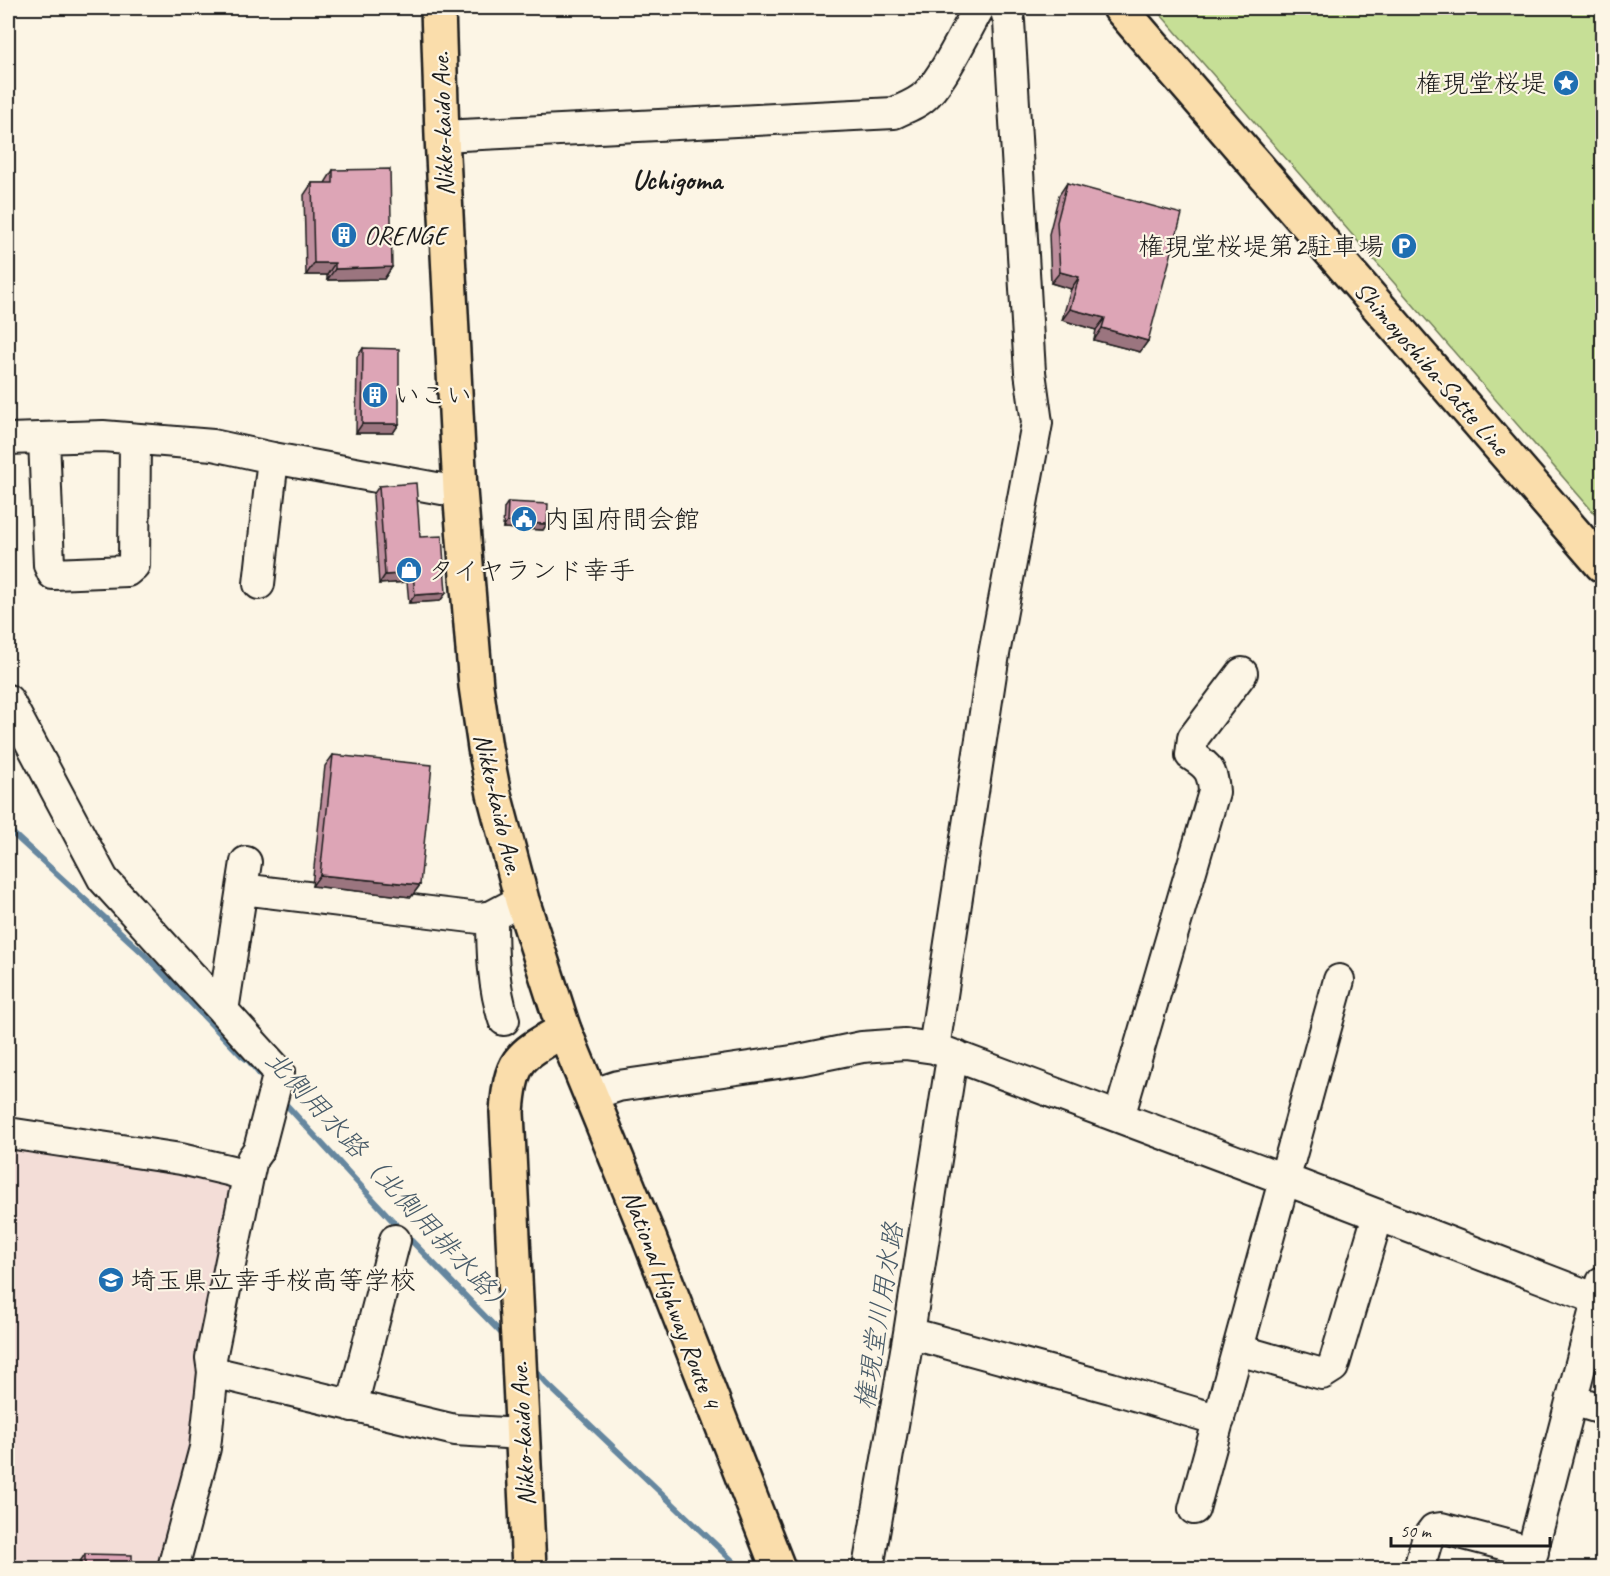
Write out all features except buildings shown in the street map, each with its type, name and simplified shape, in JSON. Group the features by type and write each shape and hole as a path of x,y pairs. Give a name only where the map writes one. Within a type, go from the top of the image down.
{"main road":[{"name":"Nikko-kaido Ave.","path":"438,8 442,136 460,490 484,748 507,848 564,1030 534,1048 514,1068 509,1087 507,1112 529,1569"},
{"name":"Shimoyoshiba-Satte Line","path":"1120,8 1602,565"},
{"name":"National Highway Route 4","path":"564,1030 778,1569"}],"street":[{"path":"442,136 894,113 912,105 926,95 979,8"},
{"path":"868,1569 909,1333 950,1070 946,1052 994,654 1037,423 1030,372 1009,21 1005,8"},
{"path":"8,439 103,436 213,445 442,489 460,490"},
{"path":"44,438 49,565 53,574 127,571 134,565 135,439"},
{"path":"259,584 273,458"},
{"path":"1119,1117 1214,792 1213,777 1204,763 1191,755 1193,738 1242,673"},
{"path":"8,700 103,879 223,1011 276,1083 259,1149 252,1159 248,1177 212,1358 213,1372 205,1448 173,1569"},
{"path":"223,1011 244,876 479,918 492,916 522,900"},
{"path":"492,916 492,950 496,985 504,1020"},
{"path":"1194,1509 1339,980"},
{"path":"591,1095 618,1086 799,1060 862,1047 905,1044 946,1052 1378,1215 1601,1294 1530,1560 1441,1528 1434,1529 1428,1537 1419,1569"},
{"path":"8,1133 181,1159 248,1177"},
{"path":"1239,1350 1322,1374 1333,1367 1378,1215"},
{"path":"352,1406 395,1240"},
{"path":"909,1333 1219,1420"},
{"path":"213,1372 455,1430 522,1434"},
{"path":"1572,1400 1602,1409"}],"shaded area":[{"name":"埼玉県立幸手桜高等学校","path":"8,1144 232,1183 196,1377 204,1382 165,1568 8,1568"}],"green space":[{"path":"1155,8 1602,8 1602,522"}],"waterway":[{"name":"北側用水路（北側用排水路）","path":"8,829 144,954 249,1061 266,1082"},
{"name":"北側用水路（北側用排水路）","path":"281,1099 402,1231 506,1338"},
{"name":"北側用水路（北側用排水路）","path":"531,1366 740,1568"}],"place":[{"name":"権現堂桜堤","path":"1566,83"},
{"name":"ORENGE","path":"344,235"},
{"name":"権現堂桜堤第2駐車場","path":"1404,246"},
{"name":"いこい","path":"375,395"},
{"name":"内国府間会館","path":"524,519"},
{"name":"タイヤランド幸手","path":"409,570"},
{"name":"埼玉県立幸手桜高等学校","path":"111,1280"}],"district":[{"name":"Uchigoma","path":"677,179"}],"water label":[{"name":"権現堂川用水路","path":"879,1316"}]}
